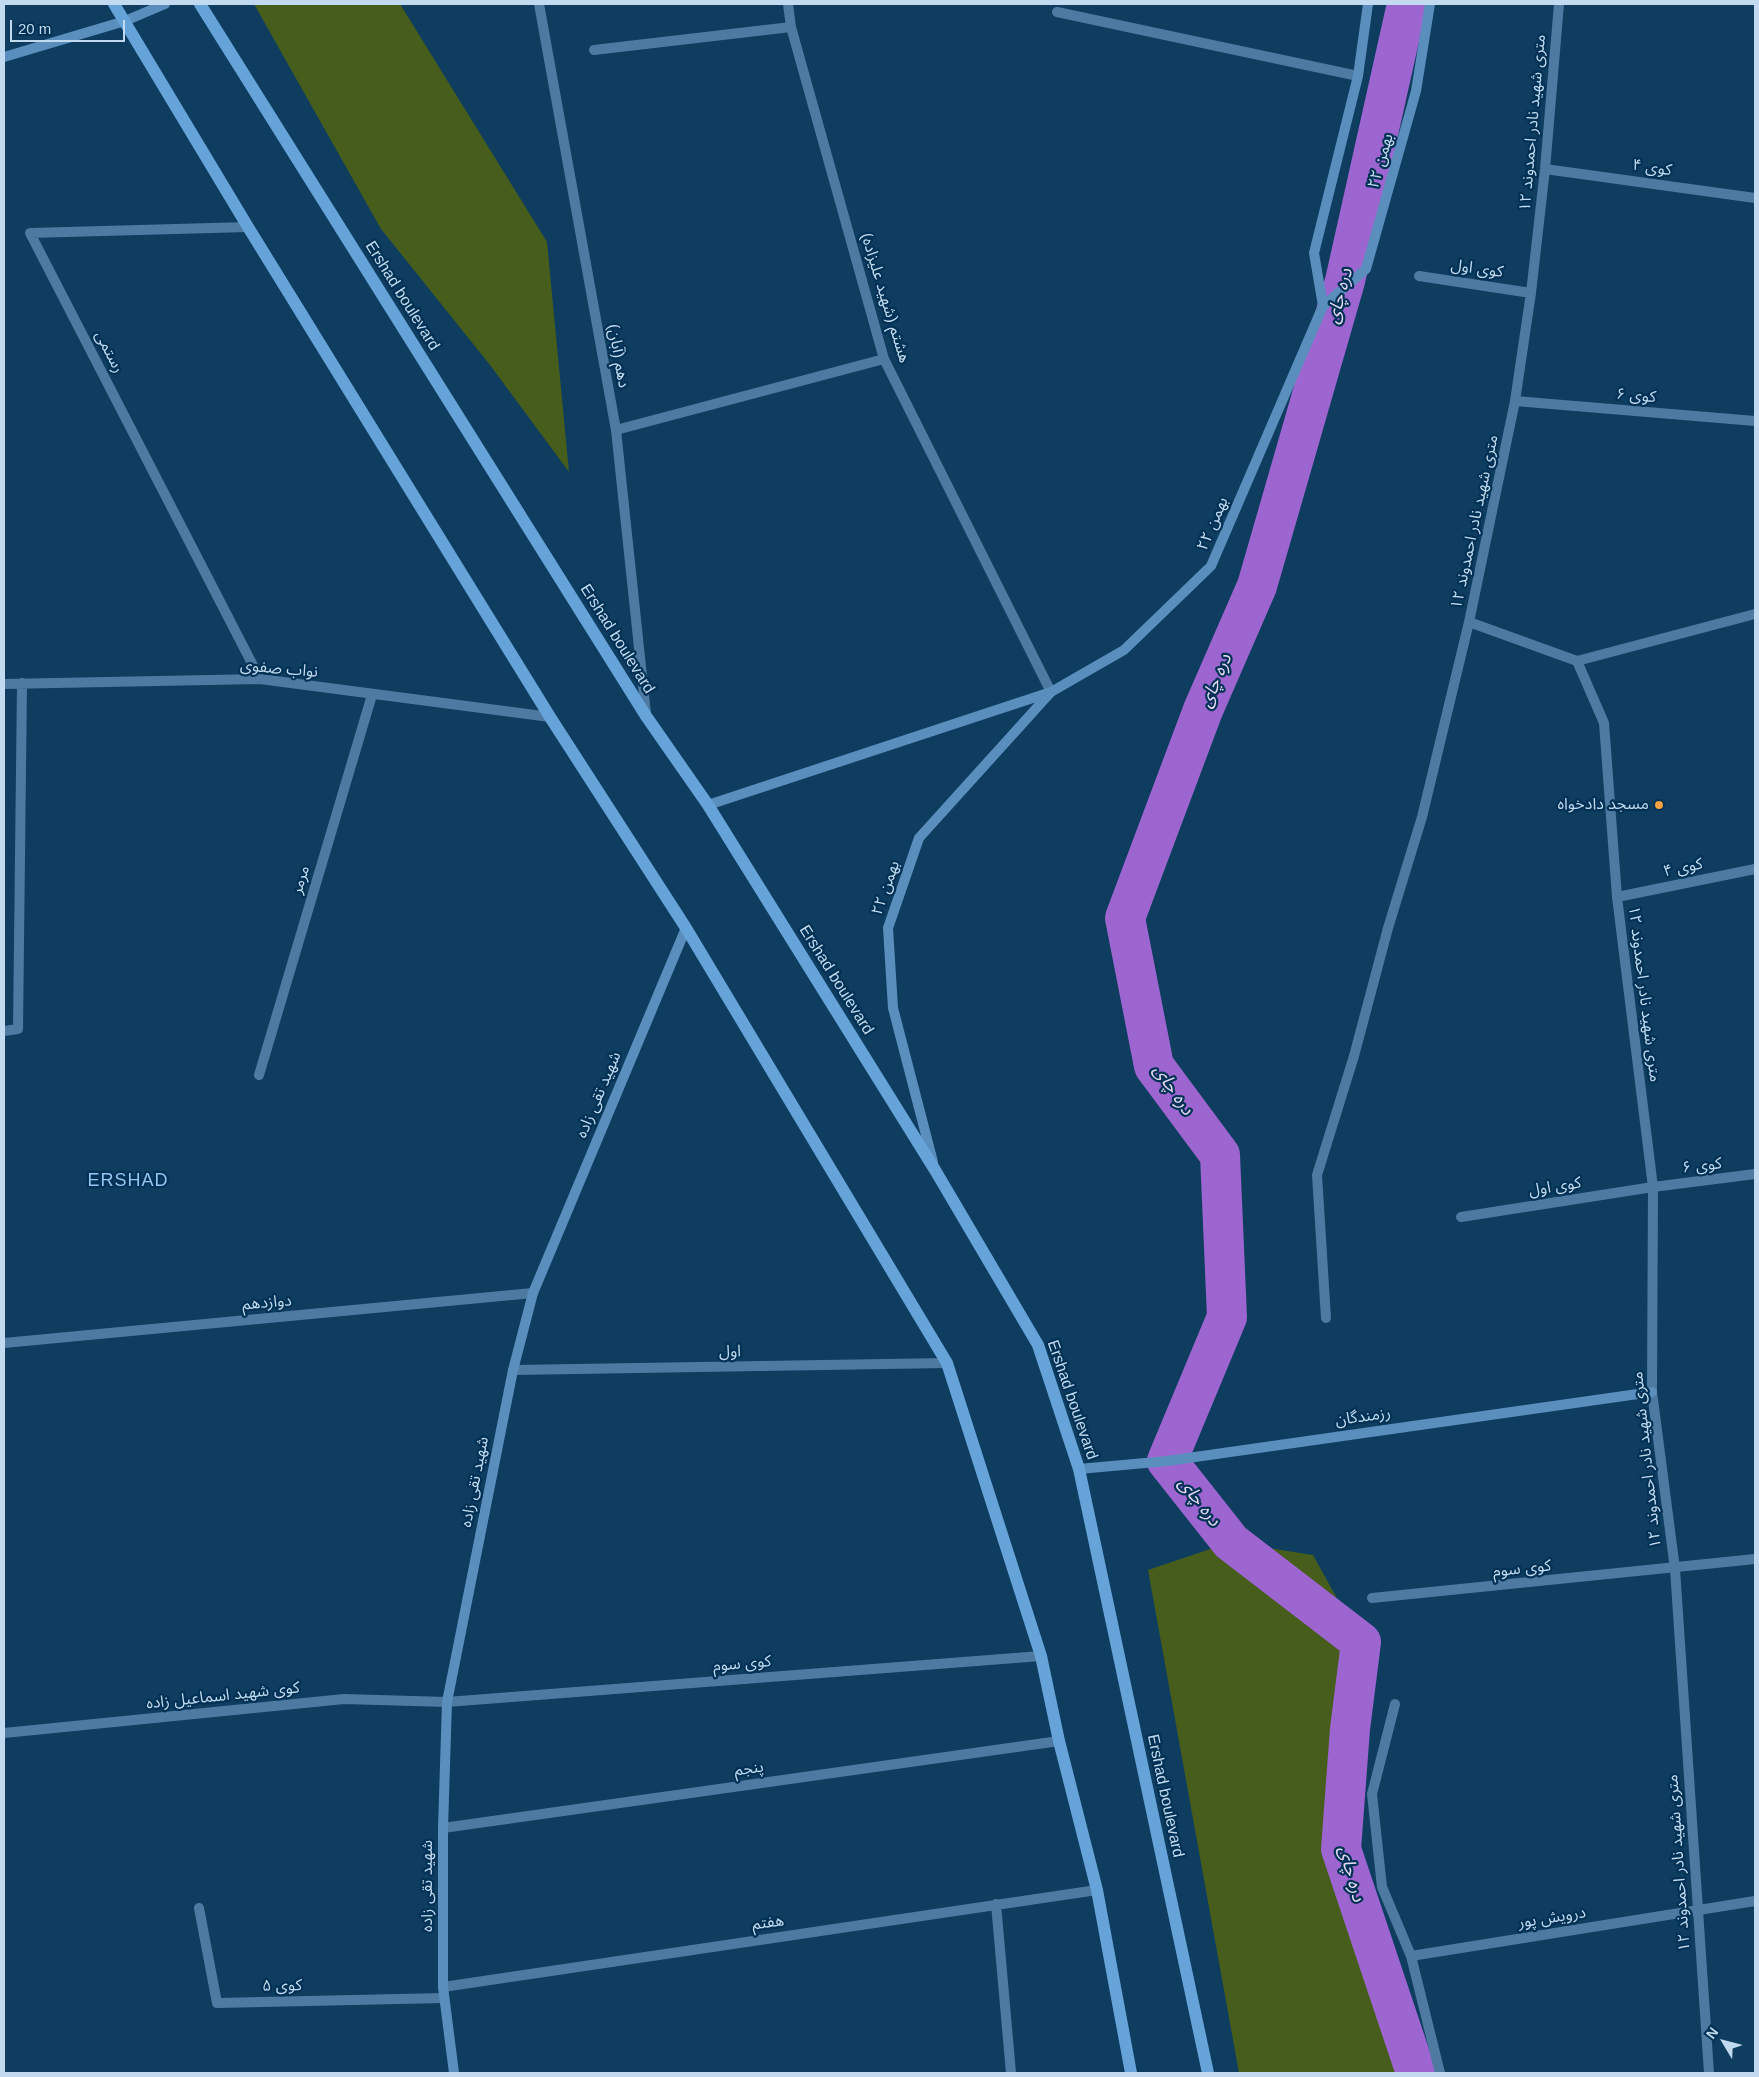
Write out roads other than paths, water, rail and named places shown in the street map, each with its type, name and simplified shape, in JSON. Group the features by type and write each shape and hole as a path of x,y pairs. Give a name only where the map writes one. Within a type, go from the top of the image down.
{"main road":[{"path":"114,4 248,227 550,717 686,928 947,1363 1041,1656 1059,1741 1097,1890 1131,2073"},
{"name":"Ershad boulevard","path":"200,4 646,716 708,805 935,1170 1038,1345 1078,1469 1208,2073"}],"street":[{"path":"4,57 124,21 165,4"},
{"name":"دهم (آبان)","path":"539,4 616,430 646,716"},
{"name":"هشتم (شهید علیزاده)","path":"788,4 791,27 884,359 1051,692"},
{"path":"1323,306 1314,253 1358,76 1368,4"},
{"name":"۲۲ بهمن","path":"708,805 1051,692 1124,650 1211,566 1323,306 1366,269 1416,91 1430,4"},
{"name":"۱۲ متری شهید نادر احمدوند","path":"1559,4 1545,169 1531,292 1515,401 1469,622 1577,661 1604,723 1617,897 1653,1187 1652,1392 1674,1568 1709,2073"},
{"path":"1057,12 1358,76"},
{"path":"594,50 791,27"},
{"name":"کوی ۴","path":"1545,169 1755,198"},
{"name":"رستمی","path":"248,227 30,233 260,679"},
{"name":"کوی اول","path":"1419,276 1531,292"},
{"path":"616,430 884,359"},
{"name":"کوی ۶","path":"1515,401 1755,421"},
{"path":"1577,661 1755,614"},
{"path":"1326,1318 1317,1175 1354,1056 1388,928 1422,817 1469,622"},
{"name":"نواب صفوی","path":"4,684 260,679 550,717"},
{"path":"4,1031 18,1029 22,683"},
{"name":"۲۲ بهمن","path":"935,1170 893,1008 888,928 919,838 1051,692"},
{"name":"مرمر","path":"259,1075 372,695"},
{"name":"کوی ۴","path":"1617,897 1755,869"},
{"name":"شهید تقی زاده","path":"454,2073 443,1986 443,1828 447,1702 513,1370 532,1293 686,928"},
{"name":"کوی ۶","path":"1653,1187 1755,1174"},
{"name":"کوی اول","path":"1461,1217 1653,1187"},
{"name":"دوازدهم","path":"4,1343 532,1293"},
{"name":"اول","path":"513,1370 947,1363"},
{"name":"رزمندگان","path":"1078,1469 1167,1461 1652,1392"},
{"name":"کوی سوم","path":"1372,1598 1755,1559"},
{"name":"کوی سوم","path":"447,1702 1041,1656"},
{"name":"کوی شهید اسماعیل زاده","path":"4,1733 344,1699 447,1702"},
{"path":"1394,1704 1372,1794 1382,1887 1411,1956 1440,2073"},
{"name":"پنجم","path":"443,1828 1059,1741"},
{"name":"هفتم","path":"443,1986 1097,1890"},
{"name":"درویش پور","path":"1411,1956 1755,1901"},
{"path":"996,1904 1011,2073"},
{"name":"کوی ۵","path":"199,1908 217,2003 444,1998"}],"waterway":[{"name":"دره چای","path":"1407,4 1345,281 1257,586 1203,710 1125,918 1154,1066 1220,1155 1227,1317 1167,1461 1231,1542 1361,1642 1350,1729 1341,1849 1416,2073"}],"place":[{"name":"مسجد دادخواه","path":"1659,805"}],"district":[{"name":"ERSHAD","path":"128,1181"}]}
